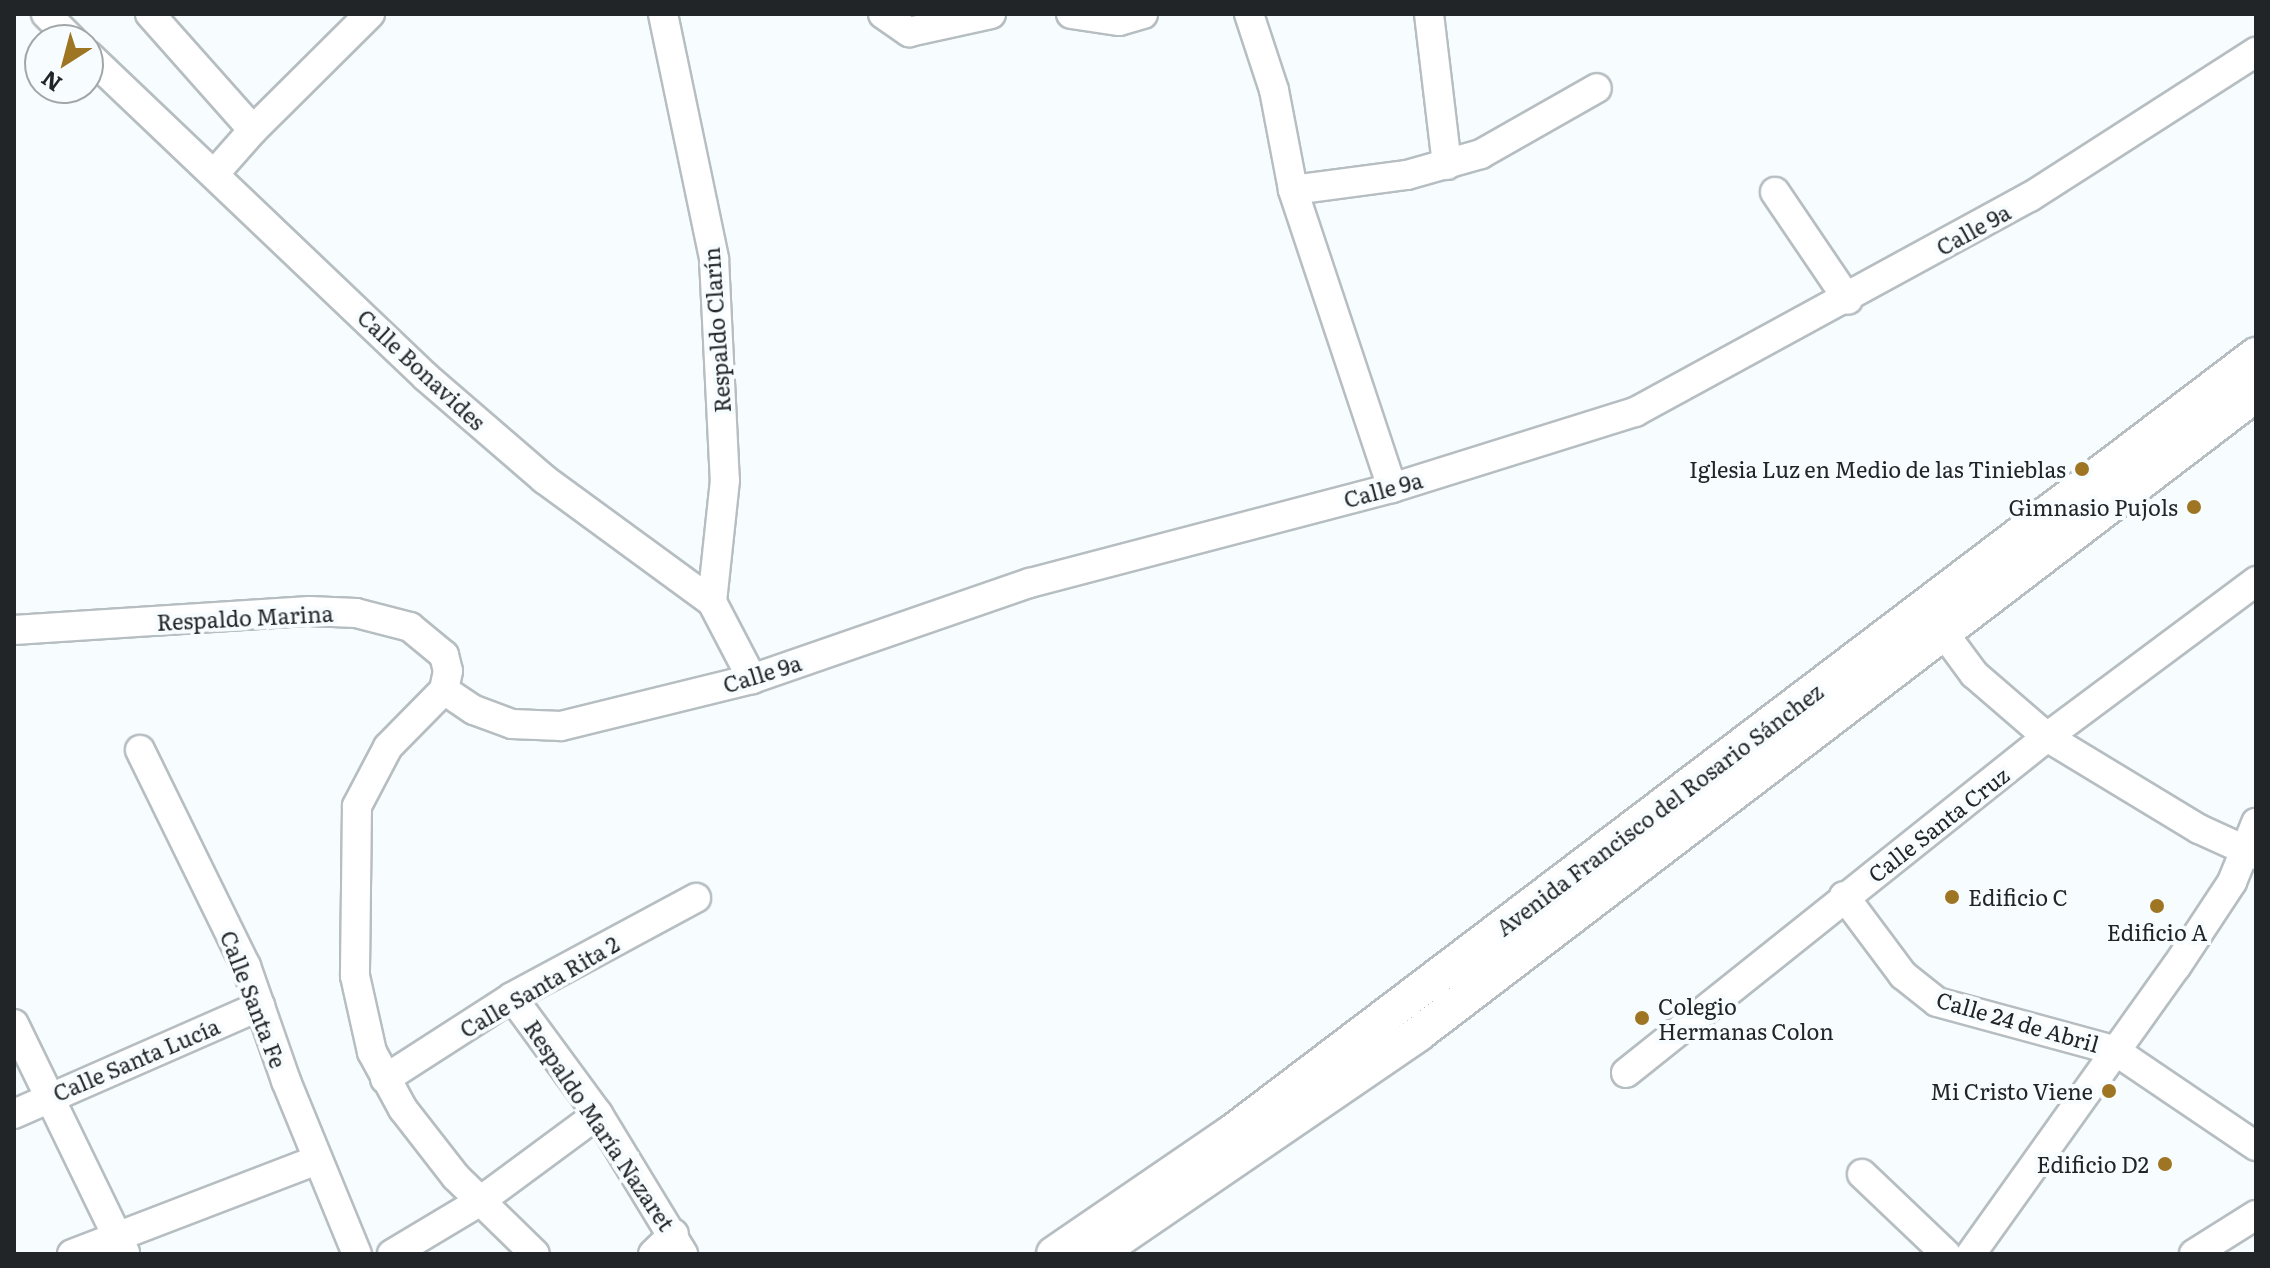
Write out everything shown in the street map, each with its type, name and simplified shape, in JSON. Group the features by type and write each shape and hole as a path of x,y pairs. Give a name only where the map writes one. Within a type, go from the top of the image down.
{"main road":[{"name":"Avenida Francisco del Rosario Sánchez","path":"1934,620 2256,355"},
{"name":"Avenida Francisco del Rosario Sánchez","path":"1073,1251 1240,1144 1934,620 2256,394"}],"street":[{"path":"150,14 253,130"},
{"path":"216,172 253,130 370,14"},
{"name":"Respaldo Clarín","path":"663,14 714,259 725,480 712,602"},
{"path":"883,14 909,32 950,18 991,14"},
{"path":"1071,14 1119,21 1143,14"},
{"path":"1249,14 1274,90 1293,190 1392,488"},
{"path":"1429,14 1447,165"},
{"name":"Calle 9a","path":"444,690 474,710 512,724 561,726 752,679 1030,583 1392,488 1635,412 1848,300 2030,197 2256,52"},
{"name":"Calle Bonavides","path":"104,70 216,172 438,387 544,479 712,602 752,679"},
{"path":"1293,190 1447,165 1481,154 1597,88"},
{"path":"1775,192 1848,300"},
{"name":"Calle Santa Cruz","path":"1626,1073 1844,896 1966,806 2047,737 2256,581"},
{"name":"Respaldo Marina","path":"14,630 309,611 356,613 410,627 431,641 448,671 444,690"},
{"path":"1934,620 1974,674 2047,737 2199,829 2251,853"},
{"path":"444,690 388,747 357,806 355,976 372,1052 385,1079 479,1202 535,1254"},
{"name":"Calle Santa Fe","path":"140,750 246,966 317,1160 357,1254"},
{"path":"1971,1254 2176,967 2251,853 2256,823"},
{"name":"Calle 24 de Abril","path":"1844,896 1903,975 1937,1002 2114,1050 2256,1146"},
{"name":"Calle Santa Rita 2","path":"385,1079 512,997 696,898"},
{"name":"Respaldo María Nazaret","path":"512,997 598,1114 679,1244"},
{"name":"Calle Santa Lucía","path":"14,1114 260,1006"},
{"path":"14,1024 122,1245"},
{"path":"392,1254 479,1202 598,1114"},
{"path":"72,1254 122,1245 317,1160"},
{"path":"1862,1174 1946,1254"},
{"path":"2194,1254 2256,1215"},
{"path":"653,1254 679,1244"}],"place":[{"name":"Iglesia Luz en Medio de las Tinieblas","path":"2082,469"},
{"name":"Gimnasio Pujols","path":"2194,507"},
{"name":"Edificio C","path":"1952,897"},
{"name":"Edificio A","path":"2157,906"},
{"name":"Colegio Hermanas Colon","path":"1642,1018"},
{"name":"Mi Cristo Viene","path":"2109,1091"},
{"name":"Edificio D2","path":"2165,1164"}]}
